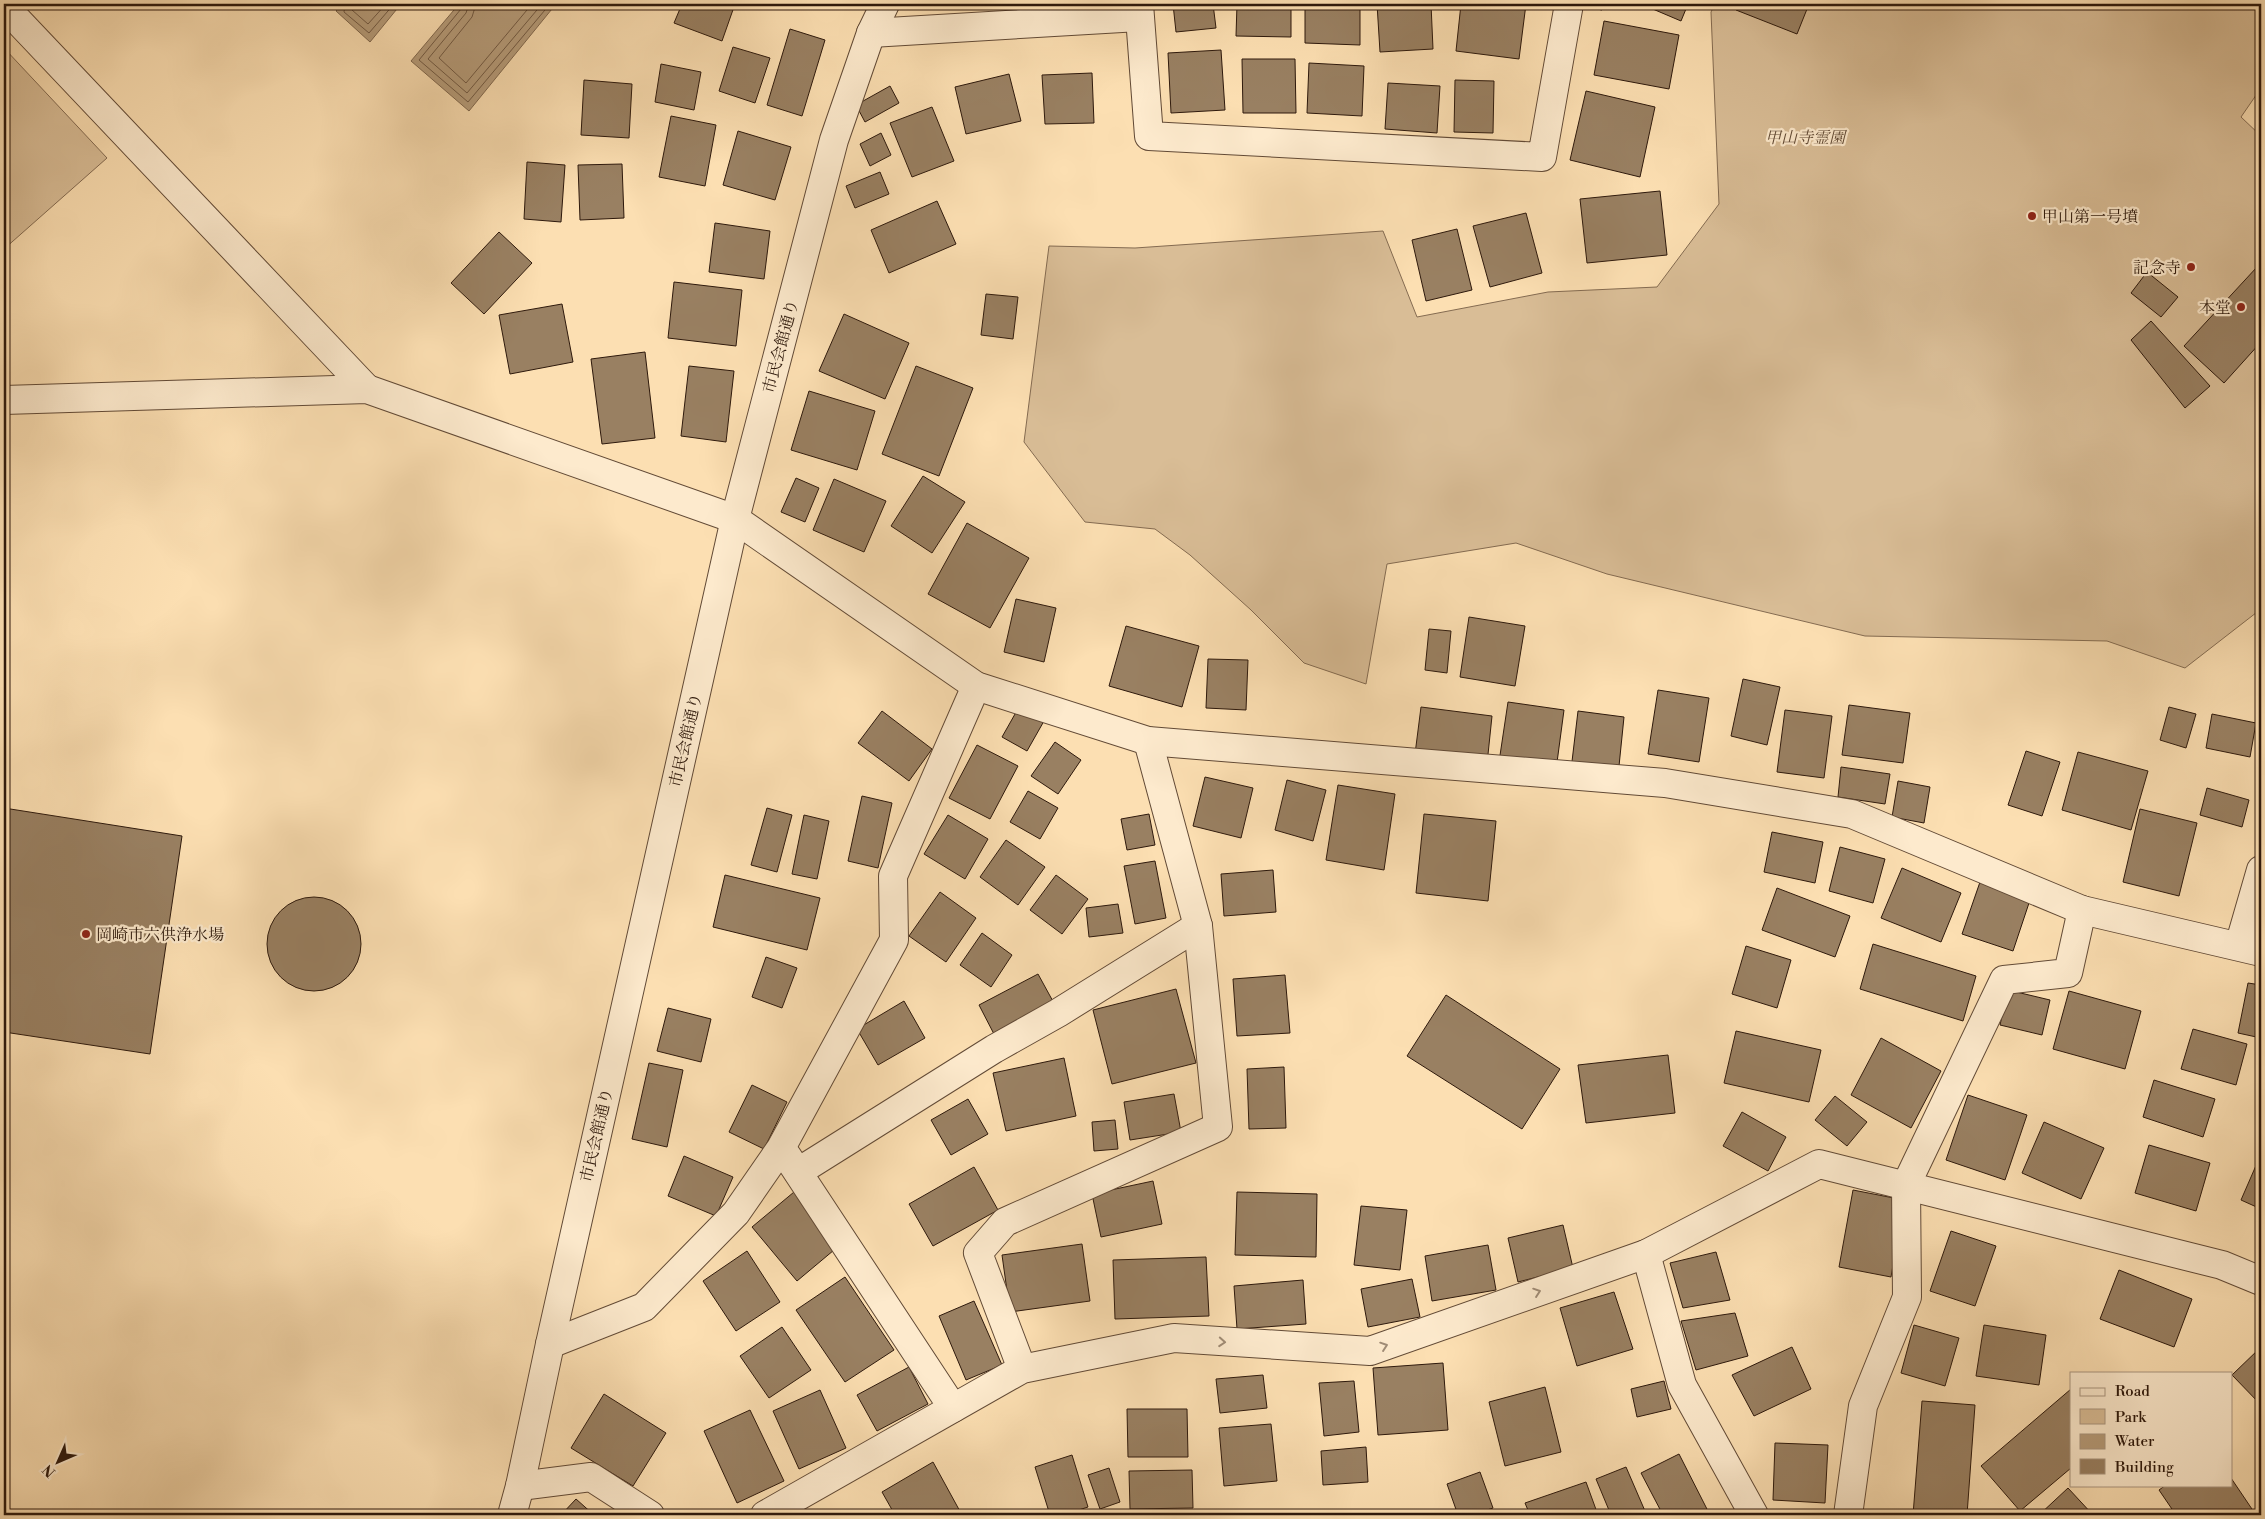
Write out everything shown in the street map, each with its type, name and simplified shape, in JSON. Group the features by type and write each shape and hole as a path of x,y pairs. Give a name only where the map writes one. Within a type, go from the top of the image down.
{"street":[{"name":"市民会館通り","path":"512,1515 734,519 834,140 871,33 885,4"},
{"path":"871,33 1139,10 1149,136 1542,158 1569,4"},
{"path":"4,6 367,389"},
{"path":"4,400 367,389 734,519 976,686 1148,741 1665,783 1852,814 2082,910 2250,949 2261,870"},
{"path":"550,1344 644,1307 736,1214 781,1148 894,940 893,876 976,686"},
{"path":"1022,1369 978,1253 1005,1222 1218,1127 1198,926 1148,741"},
{"path":"1848,1515 1863,1406 1907,1297 1906,1185 2004,980 2068,973 2082,910"},
{"path":"798,1172 994,1049 1058,1013 1198,926"},
{"path":"781,1148 953,1408"},
{"path":"765,1515 1022,1369 1174,1338 1370,1351 1646,1254 1819,1164 2222,1265 2261,1282"},
{"path":"1646,1254 1682,1385 1754,1515"},
{"path":"520,1486 591,1478 650,1515"}],"green space":[{"name":"甲山寺霊園","path":"1715,4 2261,4 2261,88 2241,117 2261,136 2261,609 2185,668 2107,641 1865,636 1607,574 1516,543 1387,564 1366,684 1304,663 1251,610 1190,555 1155,529 1085,522 1024,442 1049,246 1135,248 1383,231 1417,317 1548,292 1657,287 1719,204 1711,12"},
{"path":"4,48 107,158 4,249"}],"water":[{"path":"342,4 401,4 370,42 336,11"},
{"path":"459,4 556,4 469,111 411,61"}],"building":[{"path":"682,4 735,4 722,41 674,23"},
{"path":"1173,4 1213,4 1216,28 1176,32"},
{"path":"1237,4 1291,4 1291,37 1236,36"},
{"path":"1305,4 1360,4 1360,45 1305,43"},
{"path":"1377,4 1431,4 1433,49 1380,52"},
{"path":"1461,4 1526,4 1519,59 1456,51"},
{"path":"1582,4 1603,4 1602,10 1581,6"},
{"path":"1641,4 1688,4 1681,21"},
{"path":"1738,4 1809,4 1797,34 1736,10"},
{"path":"1604,21 1679,35 1669,89 1594,75"},
{"path":"790,29 825,40 802,116 767,105"},
{"path":"733,47 770,58 755,103 719,91"},
{"path":"1221,50 1225,110 1171,113 1168,53"},
{"path":"1242,59 1295,59 1296,113 1243,113"},
{"path":"1309,63 1364,66 1362,116 1307,113"},
{"path":"661,64 701,72 694,110 655,102"},
{"path":"1092,73 1094,123 1045,124 1042,75"},
{"path":"1009,74 1021,121 966,134 955,87"},
{"path":"584,80 632,84 629,138 581,135"},
{"path":"1455,80 1494,81 1493,133 1454,132"},
{"path":"1388,83 1440,86 1437,133 1385,129"},
{"path":"890,86 899,103 865,122 856,105"},
{"path":"1586,91 1655,107 1640,177 1570,160"},
{"path":"932,107 954,161 912,177 890,123"},
{"path":"671,116 716,125 705,186 659,177"},
{"path":"738,131 791,147 775,200 723,185"},
{"path":"881,133 891,155 870,166 860,144"},
{"path":"527,162 565,165 561,222 524,219"},
{"path":"622,164 624,218 580,220 578,165"},
{"path":"880,172 889,194 855,208 846,186"},
{"path":"1660,191 1667,255 1587,263 1580,199"},
{"path":"937,201 956,244 889,273 871,230"},
{"path":"1526,213 1542,273 1490,287 1473,226"},
{"path":"715,223 770,231 764,279 709,272"},
{"path":"1457,229 1472,290 1426,301 1412,240"},
{"path":"499,232 532,263 484,314 451,283"},
{"name":"本堂","path":"2257,267 2261,271 2261,342 2224,383 2184,346"},
{"path":"2147,272 2178,297 2161,317 2131,293"},
{"path":"674,282 742,290 736,346 668,338"},
{"path":"986,294 1018,297 1013,339 981,335"},
{"path":"562,304 573,362 510,374 499,315"},
{"path":"844,314 909,343 885,399 819,371"},
{"path":"2151,321 2210,386 2185,408 2131,340"},
{"path":"645,352 655,438 602,444 591,359"},
{"path":"689,366 734,371 726,442 681,436"},
{"path":"916,366 973,388 939,476 882,454"},
{"path":"809,391 875,411 857,470 791,450"},
{"path":"923,476 965,502 932,553 891,526"},
{"path":"796,478 819,488 805,522 781,512"},
{"path":"834,479 886,501 864,552 813,530"},
{"path":"967,523 1029,558 990,628 928,594"},
{"path":"1016,599 1056,608 1044,662 1004,652"},
{"path":"1469,617 1525,626 1515,686 1460,677"},
{"path":"1126,626 1199,646 1182,707 1109,686"},
{"path":"1429,629 1451,631 1447,673 1425,670"},
{"path":"1208,659 1248,660 1246,710 1206,708"},
{"path":"1743,679 1780,687 1767,745 1731,736"},
{"path":"1658,690 1709,698 1699,762 1648,754"},
{"path":"1508,702 1564,710 1556,770 1499,762"},
{"path":"1849,705 1910,713 1903,763 1842,755"},
{"path":"1019,707 1044,721 1027,751 1002,737"},
{"path":"1421,707 1492,716 1487,764 1415,754"},
{"path":"2169,707 2196,714 2186,748 2160,740"},
{"path":"1785,710 1832,716 1824,778 1777,772"},
{"path":"882,711 932,749 909,781 858,743"},
{"path":"1578,711 1624,717 1618,776 1571,770"},
{"path":"2212,714 2256,723 2250,757 2206,748"},
{"path":"1055,742 1081,760 1058,794 1031,776"},
{"path":"977,745 1018,766 990,819 949,798"},
{"path":"2026,751 2060,762 2042,816 2008,805"},
{"path":"2078,752 2148,771 2131,830 2062,810"},
{"path":"1841,767 1890,774 1885,804 1838,797"},
{"path":"1205,777 1253,788 1241,838 1193,826"},
{"path":"1287,780 1326,790 1313,841 1275,830"},
{"path":"1898,781 1930,787 1924,823 1892,817"},
{"path":"1338,785 1395,794 1384,870 1326,860"},
{"path":"2207,788 2249,800 2242,827 2200,815"},
{"path":"1028,791 1058,808 1040,839 1010,822"},
{"path":"862,796 892,803 878,868 848,861"},
{"name":"岡崎市六供浄水場","path":"4,808 182,836 150,1054 4,1032"},
{"path":"767,808 792,815 777,872 751,865"},
{"path":"2140,809 2197,823 2179,896 2123,882"},
{"path":"1149,814 1155,845 1127,850 1121,819"},
{"path":"1424,814 1496,821 1488,901 1416,893"},
{"path":"804,815 829,821 817,879 792,874"},
{"path":"948,815 988,839 965,879 924,854"},
{"path":"1772,832 1823,842 1815,883 1764,872"},
{"path":"1006,840 1045,867 1018,905 980,877"},
{"path":"1840,847 1885,859 1873,903 1829,891"},
{"path":"1155,861 1166,918 1135,924 1124,866"},
{"path":"1902,868 1961,893 1941,942 1881,918"},
{"path":"1273,870 1276,912 1224,916 1221,874"},
{"path":"725,875 820,898 807,950 713,927"},
{"path":"1056,875 1088,899 1062,934 1030,910"},
{"path":"1980,882 2030,900 2013,951 1962,934"},
{"path":"1777,888 1850,916 1835,957 1762,930"},
{"path":"940,892 976,918 946,962 909,936"},
{"path":"314,897 332,900 347,911 358,926 361,944 358,962 347,977 332,988 314,991 296,988 281,977 270,962 267,944 270,926 281,911 296,900"},
{"path":"1118,904 1123,933 1089,937 1086,908"},
{"path":"982,933 1012,955 991,987 960,965"},
{"path":"1873,944 1976,976 1963,1021 1860,989"},
{"path":"1746,946 1791,960 1777,1008 1732,994"},
{"path":"766,957 797,968 782,1008 752,997"},
{"path":"1038,974 1055,1005 995,1036 979,1005"},
{"path":"1285,975 1290,1033 1237,1036 1233,979"},
{"path":"2248,983 2261,985 2261,1038 2238,1033"},
{"path":"1176,989 1196,1063 1112,1084 1093,1010"},
{"path":"2008,990 2050,1000 2042,1035 2000,1025"},
{"path":"2069,991 2141,1011 2125,1069 2053,1049"},
{"path":"1446,995 1560,1069 1522,1129 1407,1056"},
{"path":"904,1001 925,1038 878,1065 857,1029"},
{"path":"668,1008 711,1019 701,1062 657,1051"},
{"path":"2193,1029 2247,1044 2236,1085 2181,1069"},
{"path":"1736,1031 1821,1050 1809,1102 1724,1083"},
{"path":"1881,1038 1941,1071 1911,1128 1851,1095"},
{"path":"1668,1055 1675,1113 1586,1123 1578,1065"},
{"path":"1064,1058 1076,1116 1006,1131 993,1073"},
{"path":"649,1063 683,1070 667,1147 632,1139"},
{"path":"1284,1067 1286,1128 1249,1129 1247,1069"},
{"path":"2154,1080 2215,1099 2203,1137 2143,1117"},
{"path":"752,1085 787,1102 764,1149 729,1132"},
{"path":"1174,1094 1181,1132 1130,1140 1124,1102"},
{"path":"1968,1095 2027,1115 2005,1180 1946,1160"},
{"path":"1835,1096 1867,1122 1847,1146 1815,1120"},
{"path":"968,1099 988,1134 951,1155 931,1120"},
{"path":"1742,1112 1786,1137 1768,1171 1723,1146"},
{"path":"1115,1120 1118,1149 1094,1151 1092,1122"},
{"path":"2044,1122 2104,1148 2081,1199 2022,1173"},
{"path":"2149,1145 2210,1163 2196,1211 2135,1193"},
{"path":"2261,1154 2261,1209 2241,1200"},
{"path":"684,1156 733,1177 716,1216 668,1196"},
{"path":"974,1167 998,1210 933,1246 909,1204"},
{"path":"1153,1181 1162,1224 1101,1237 1092,1194"},
{"path":"1853,1190 1904,1200 1891,1277 1839,1267"},
{"path":"794,1192 840,1245 797,1281 752,1227"},
{"path":"1237,1192 1317,1194 1316,1257 1235,1255"},
{"path":"1361,1206 1407,1210 1400,1270 1354,1265"},
{"path":"1563,1225 1573,1268 1518,1282 1508,1238"},
{"path":"1951,1231 1996,1246 1975,1306 1930,1291"},
{"path":"1082,1244 1090,1301 1010,1312 1002,1255"},
{"path":"1488,1245 1496,1290 1432,1301 1425,1256"},
{"path":"747,1251 780,1302 736,1331 703,1281"},
{"path":"1716,1252 1730,1300 1683,1308 1670,1263"},
{"path":"1206,1257 1209,1316 1115,1319 1113,1260"},
{"path":"2119,1270 2192,1299 2174,1347 2100,1319"},
{"path":"845,1277 894,1350 845,1382 796,1310"},
{"path":"1412,1279 1420,1317 1368,1327 1361,1289"},
{"path":"1303,1280 1306,1324 1237,1329 1234,1286"},
{"path":"1614,1292 1633,1349 1577,1366 1560,1308"},
{"path":"974,1301 1002,1365 966,1380 939,1316"},
{"path":"1735,1313 1748,1356 1696,1370 1681,1321"},
{"path":"1914,1325 1959,1338 1945,1386 1901,1373"},
{"path":"1984,1325 2046,1335 2039,1385 1976,1376"},
{"path":"782,1327 811,1370 769,1398 740,1356"},
{"path":"1792,1347 1811,1389 1754,1416 1732,1375"},
{"path":"2261,1347 2261,1405 2232,1375"},
{"path":"1443,1363 1448,1430 1378,1435 1373,1368"},
{"path":"909,1367 928,1404 877,1431 857,1395"},
{"path":"1263,1375 1267,1408 1220,1413 1216,1379"},
{"path":"1354,1381 1359,1432 1324,1436 1319,1383"},
{"path":"1664,1381 1671,1409 1637,1417 1631,1389"},
{"path":"1545,1387 1561,1452 1505,1466 1489,1402"},
{"path":"820,1390 846,1448 799,1469 773,1411"},
{"path":"2070,1390 2070,1469 2020,1511 1981,1466"},
{"path":"604,1394 666,1433 633,1486 571,1448"},
{"path":"1922,1401 1975,1405 1967,1515 1913,1515"},
{"path":"1127,1409 1187,1409 1188,1457 1128,1457"},
{"path":"750,1410 784,1481 737,1503 704,1431"},
{"path":"1271,1424 1277,1481 1224,1486 1219,1428"},
{"path":"1775,1443 1828,1445 1825,1503 1773,1500"},
{"path":"1366,1447 1368,1482 1323,1485 1321,1451"},
{"path":"1679,1454 1710,1515 1663,1515 1641,1473"},
{"path":"1072,1455 1088,1507 1063,1515 1050,1515 1035,1467"},
{"path":"933,1462 962,1515 895,1515 882,1492"},
{"path":"1626,1467 1645,1511 1636,1515 1611,1515 1596,1479"},
{"path":"1109,1468 1120,1502 1100,1509 1088,1475"},
{"path":"1192,1470 1193,1508 1130,1509 1129,1471"},
{"path":"1480,1472 1493,1508 1472,1515 1458,1515 1447,1484"},
{"path":"2232,1479 2256,1515 2176,1515 2159,1490 2165,1486 2232,1486"},
{"path":"1586,1482 1598,1515 1530,1515 1525,1503"},
{"path":"2068,1488 2093,1515 2039,1515"},
{"path":"576,1499 594,1515 561,1515"}],"place":[{"name":"甲山第一号墳","path":"2032,216"},
{"name":"記念寺","path":"2191,267"},
{"name":"本堂","path":"2241,307"},
{"name":"岡崎市六供浄水場","path":"86,934"}]}
